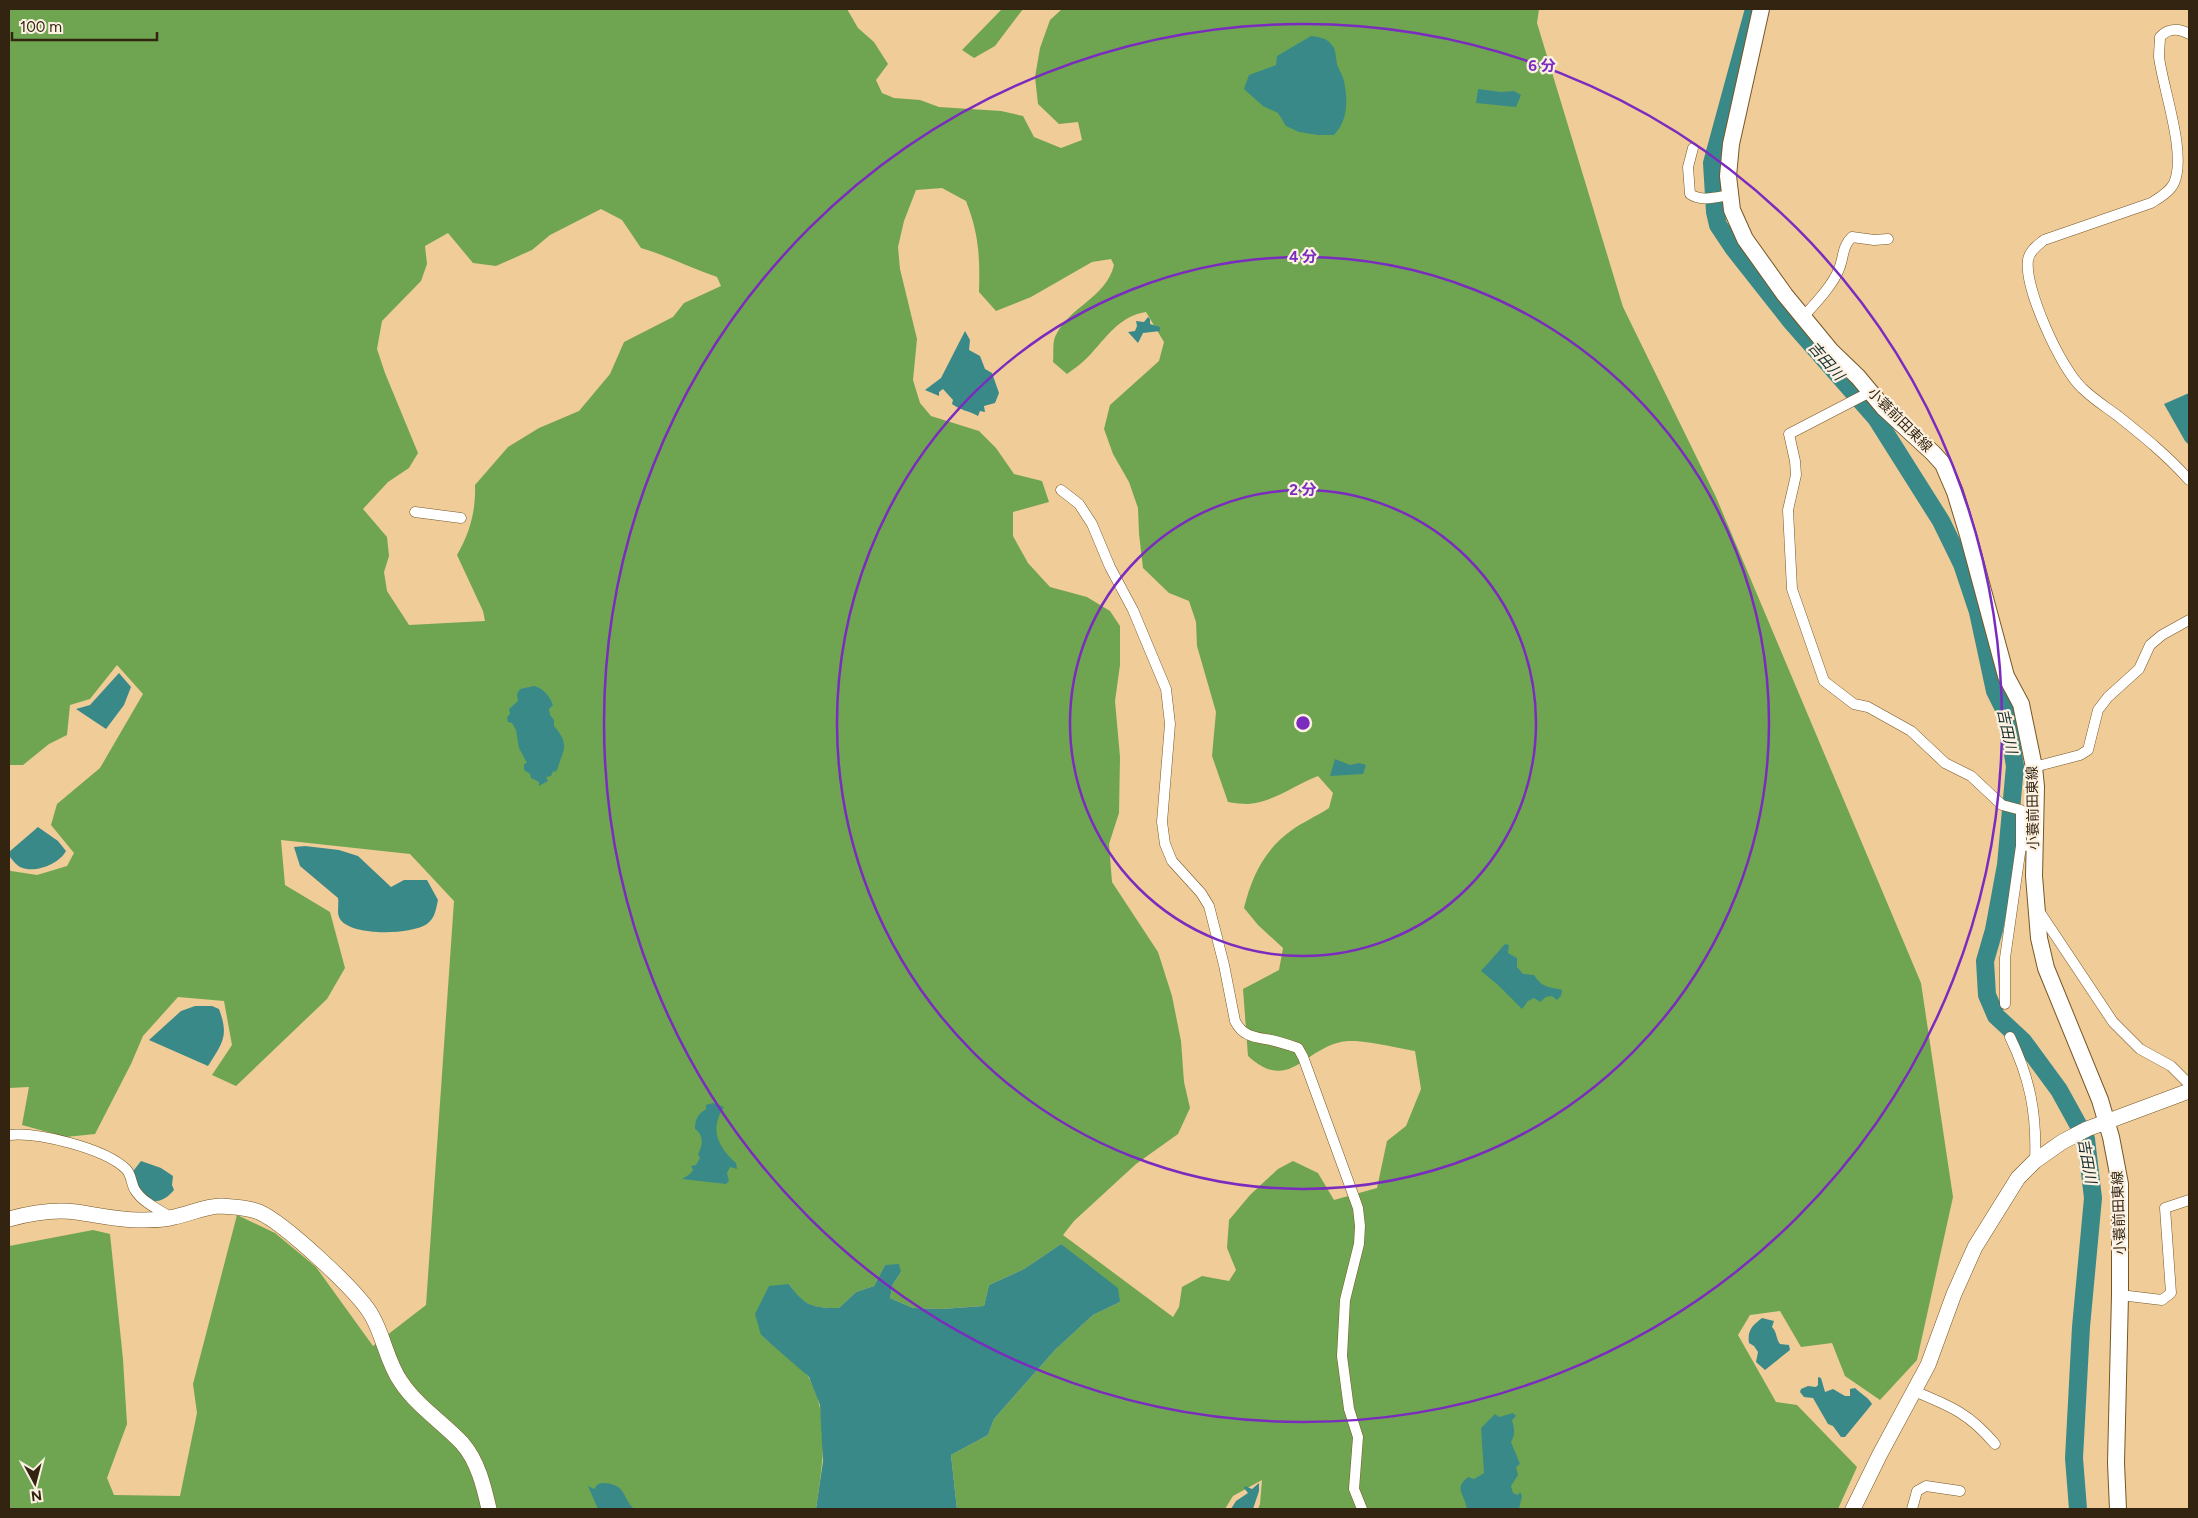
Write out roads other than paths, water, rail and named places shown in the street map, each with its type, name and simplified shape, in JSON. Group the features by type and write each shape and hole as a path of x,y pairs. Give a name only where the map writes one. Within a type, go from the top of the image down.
{"main road":[{"name":"小蓑前田東線","path":"1761,9 1731,144 1726,195 1745,239 1785,295 1868,393 1933,453 1949,477 1968,535 2006,676 2021,704 2034,767 2028,846 2039,938 2046,968 2100,1100 2116,1159 2120,1184 2120,1295 2116,1463 2118,1509"}],"street":[{"path":"2189,34 2172,29 2165,31 2160,37 2159,56 2177,150 2177,168 2174,183 2151,204 2044,240 2033,249 2028,259 2028,276 2038,307 2064,366 2081,388 2169,458 2189,480"},
{"path":"1693,148 1688,167 1690,194 1695,198 1704,199 1726,195"},
{"path":"1803,317 1819,299 1839,270 1846,242 1852,237 1874,240 1888,239"},
{"path":"1868,393 1789,434 1796,475 1788,510 1792,589 1824,681 1854,704 1868,707 1911,731 1945,764 1971,776 2002,805 2021,810 2028,846 2005,958 2005,1004"},
{"path":"1061,490 1079,504 1092,524 1110,567 1133,610 1166,689 1170,724 1162,822 1164,844 1172,861 1201,893 1209,906 1238,1029 1250,1037 1272,1040 1298,1048 1358,1208 1359,1244 1345,1300 1342,1356 1349,1409 1358,1437 1354,1489 1362,1509"},
{"path":"415,512 462,518"},
{"path":"2034,767 2080,755 2088,750 2098,710 2139,670 2150,645 2162,635 2189,620"},
{"path":"2035,906 2113,1022 2140,1049 2171,1066 2189,1084"},
{"path":"2010,1036 2030,1084 2035,1122 2035,1161"},
{"path":"1853,1509 1928,1365 1954,1294 1975,1247 2018,1178 2035,1161 2062,1142 2087,1128 2189,1091"},
{"path":"9,1135 17,1134 67,1142 109,1157 126,1170 135,1190 143,1200 172,1218"},
{"path":"2120,1295 2162,1300 2171,1293 2165,1208 2189,1200"},
{"path":"9,1219 33,1213 56,1211 74,1211 128,1220 172,1218 200,1209 219,1206 240,1207 258,1212 289,1231 363,1301 381,1332 392,1367 400,1382 428,1412 463,1444 475,1464 484,1486 488,1509"},
{"path":"1914,1391 1956,1408 1981,1427 1995,1444"},
{"path":"1912,1509 1917,1491 1926,1486 1960,1491"}],"water":[{"path":"1311,36 1325,39 1332,45 1344,81 1346,110 1342,123 1334,135 1299,132 1286,126 1278,113 1263,106 1244,89 1249,75 1276,65 1277,56"},
{"path":"1478,89 1501,92 1514,91 1521,95 1516,107 1476,103"},
{"path":"1148,317 1150,324 1160,327 1160,331 1143,333 1138,343 1128,332 1135,331 1136,321 1144,322"},
{"path":"965,331 970,340 969,350 980,356 985,369 992,373 999,393 995,403 984,406 985,412 980,411 978,416 952,404 953,400 943,389 939,392 939,396 925,390 941,378"},
{"path":"2189,393 2189,445 2164,404"},
{"path":"119,673 131,687 124,705 106,729 76,709 90,705"},
{"path":"534,686 548,695 553,705 549,709 550,715 554,720 554,726 564,742 557,769 555,772 553,771 551,776 546,777 548,781 539,786 539,782 531,778 530,774 524,770 524,764 527,763 519,748 516,730 512,723 508,722 507,717 510,714 509,709 518,701 517,694 520,689"},
{"path":"1335,759 1350,765 1359,763 1366,765 1363,774 1330,776"},
{"path":"38,827 58,841 66,851 58,860 46,867 26,869 20,867 9,856 9,852"},
{"path":"305,846 339,850 358,856 391,887 404,880 427,880 438,900 436,910 430,922 419,928 394,932 366,931 344,923 338,915 338,898 300,866 294,847"},
{"path":"1505,944 1509,945 1508,953 1517,958 1517,967 1523,974 1534,975 1543,985 1562,990 1561,996 1557,1000 1552,996 1546,997 1540,1002 1534,998 1528,1001 1522,1009 1481,971"},
{"path":"195,1006 212,1006 219,1009 224,1026 221,1045 208,1066 149,1040 181,1011"},
{"path":"713,1103 724,1107 719,1115 716,1130 720,1144 736,1163 737,1169 730,1167 727,1173 729,1181 726,1184 682,1179 690,1174 693,1170 691,1166 696,1165 700,1158 698,1154 702,1140 700,1134 695,1129 696,1120 706,1109 706,1105"},
{"path":"141,1161 161,1168 173,1176 172,1185 174,1190 164,1199 159,1201 149,1200 140,1193 135,1184 134,1170"},
{"path":"1061,1244 1118,1288 1120,1302 1093,1315 1055,1350 994,1419 988,1435 951,1455 957,1509 816,1509 823,1461 820,1405 809,1377 761,1335 755,1314 769,1286 789,1284 809,1304 839,1308 856,1292 874,1286 885,1265 899,1264 901,1272 893,1284 890,1298 913,1308 941,1309 984,1306 989,1285 1024,1269"},
{"path":"1762,1318 1774,1321 1772,1327 1780,1344 1789,1345 1790,1350 1765,1370 1756,1362 1758,1352 1749,1343 1751,1328"},
{"path":"1818,1377 1821,1378 1825,1392 1833,1389 1845,1396 1850,1396 1850,1389 1855,1388 1872,1404 1845,1437 1841,1437 1833,1426 1828,1424 1813,1398 1804,1397 1800,1392 1801,1389 1808,1386 1816,1387 1818,1385"},
{"path":"1513,1413 1516,1416 1512,1420 1514,1434 1511,1442 1520,1464 1516,1467 1518,1475 1511,1486 1513,1493 1518,1495 1520,1492 1522,1496 1519,1509 1467,1509 1461,1492 1461,1485 1468,1477 1474,1479 1484,1473 1481,1428 1495,1414 1499,1417"},
{"path":"602,1483 620,1488 634,1509 598,1509 588,1486 594,1489 598,1484"},
{"path":"1259,1483 1259,1491 1253,1509 1231,1509 1236,1501 1248,1493 1244,1488 1245,1486 1252,1489"}],"waterway":[{"name":"吉田川","path":"1754,9 1712,163 1715,212 1718,225 1734,249 1790,320 1876,418 1941,521 1962,564 1978,612 1995,691 2006,713 2015,766 2006,865 1994,930 1985,961 1987,995 1996,1016 2023,1041 2059,1090 2086,1139 2093,1198 2081,1327 2074,1458 2078,1509"}]}
